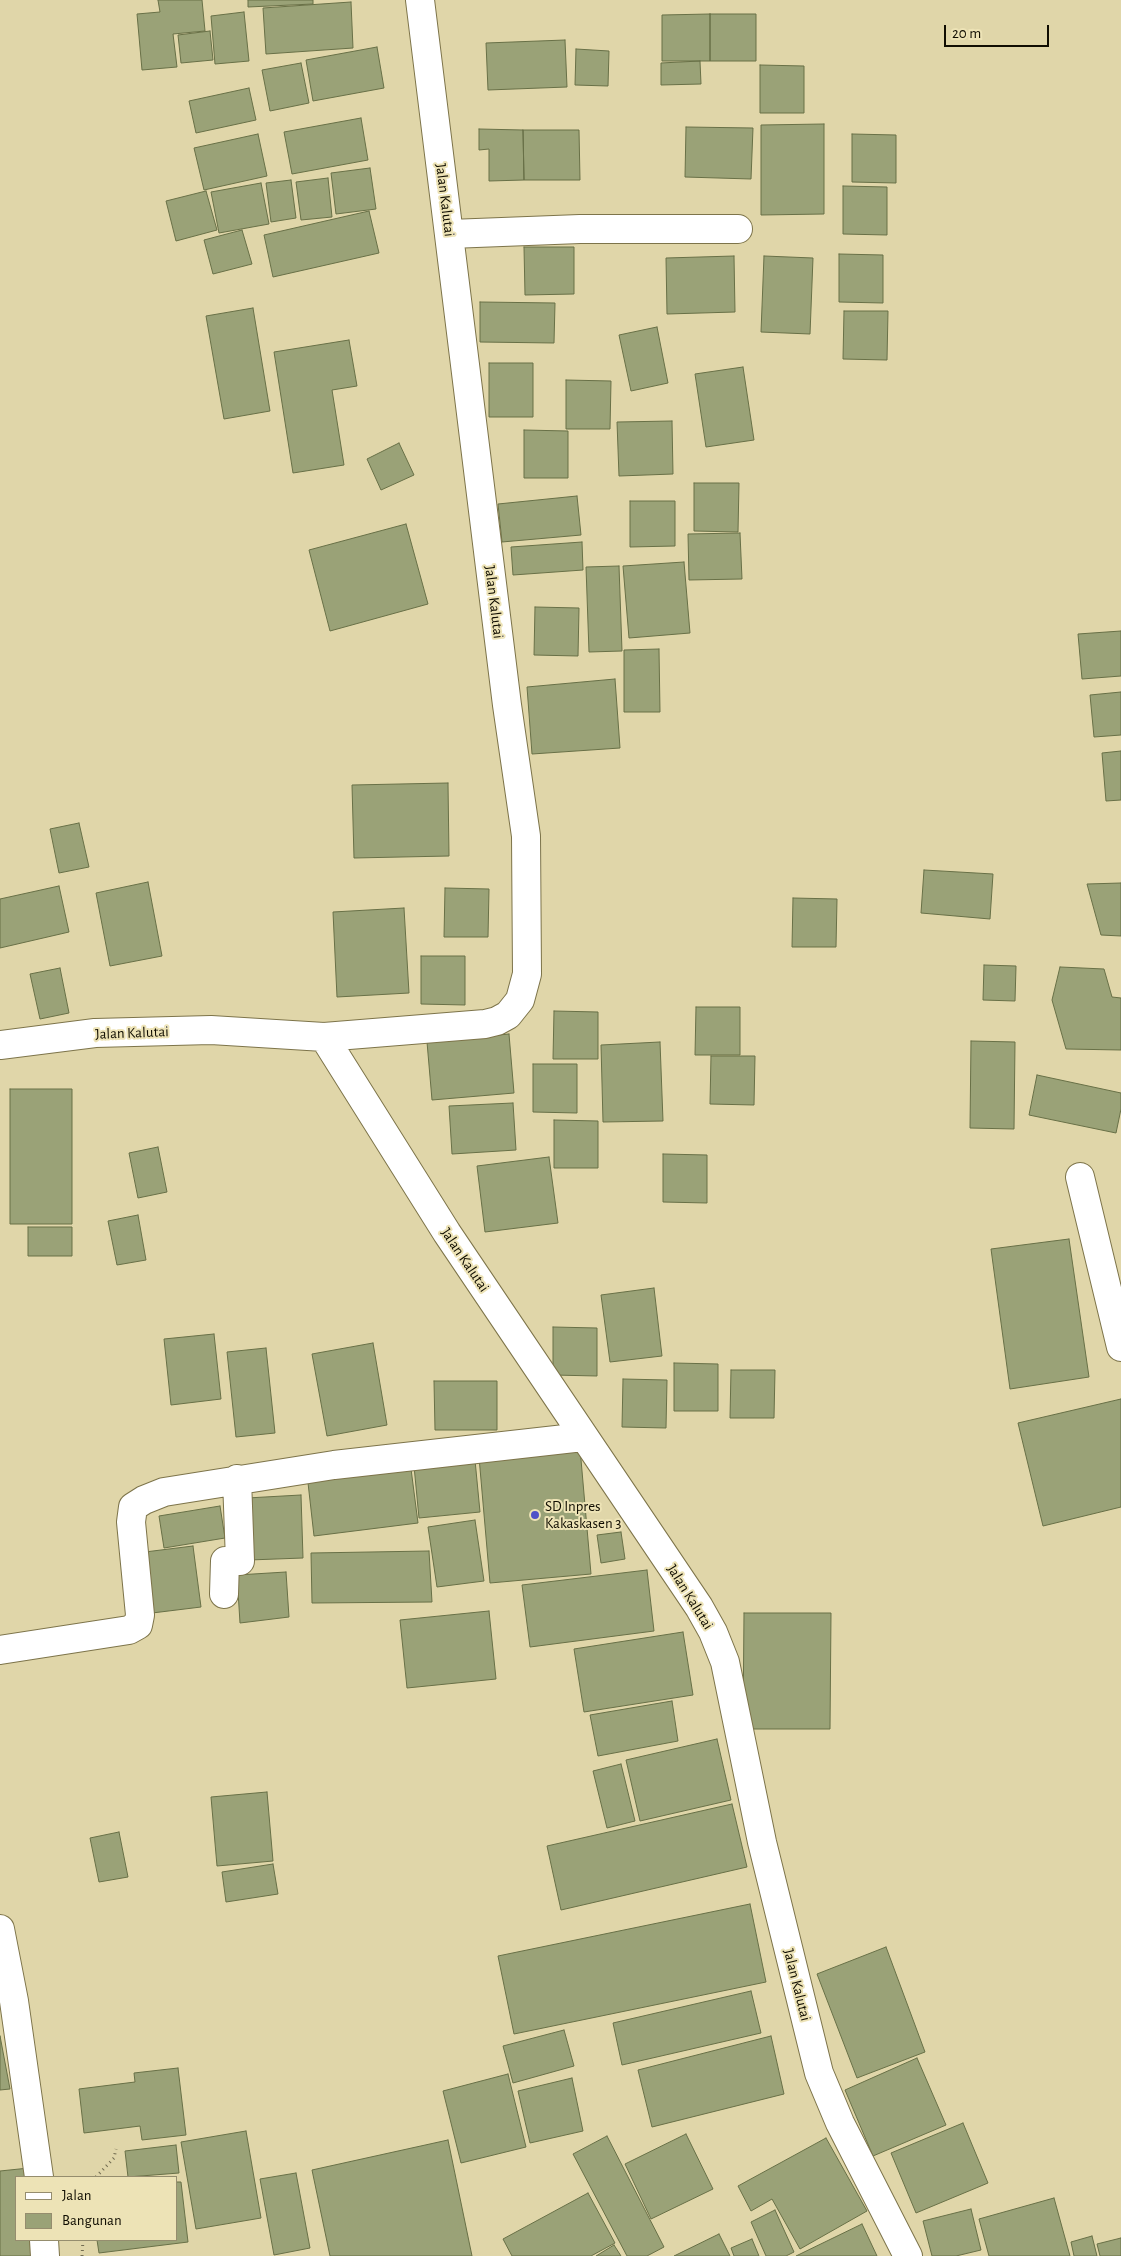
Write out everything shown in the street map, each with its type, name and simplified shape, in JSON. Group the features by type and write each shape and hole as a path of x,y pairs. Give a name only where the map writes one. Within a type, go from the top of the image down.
{"street":[{"name":"Jalan Kalutai","path":"0,1045 95,1033 212,1030 324,1036 497,1022 508,1015 520,1000 526,974 526,836 506,696 420,0"},
{"path":"450,234 580,229 738,230"},
{"name":"Jalan Kalutai","path":"324,1036 447,1234 699,1606 722,1655 762,1842 819,2073 840,2123 908,2256"},
{"path":"1080,1177 1121,1348"},
{"path":"0,1650 129,1630 138,1625 140,1615 131,1522 133,1507 144,1500 164,1492 334,1465 583,1437"},
{"path":"224,1594 225,1561 240,1561 237,1480"},
{"path":"0,1930 14,2001 39,2176"},
{"path":"44,2241 45,2256"}],"path":[{"path":"97,2176 114,2158 116,2149"},
{"path":"82,2241 82,2256"}],"building":[{"path":"158,0 202,0 205,31 173,34 177,67 142,70 137,14 160,12"},
{"path":"248,0 313,0 313,4 248,7"},
{"path":"351,2 353,48 266,54 263,8"},
{"path":"244,12 249,61 215,64 211,16"},
{"path":"710,14 710,61 662,61 662,15"},
{"path":"710,14 756,14 756,61 710,61"},
{"path":"210,31 213,60 181,63 178,35"},
{"path":"565,40 567,87 488,90 486,43"},
{"path":"377,47 384,88 313,101 306,60"},
{"path":"576,49 609,51 608,86 575,85"},
{"path":"700,61 701,84 661,85 661,63"},
{"path":"301,63 309,103 270,111 262,70"},
{"path":"760,65 804,66 804,113 760,113"},
{"path":"249,88 256,120 196,133 189,101"},
{"path":"361,118 368,160 292,174 284,132"},
{"path":"824,124 824,214 761,215 761,125"},
{"path":"686,127 753,128 751,179 685,177"},
{"path":"479,129 523,130 524,180 489,181 489,149 479,150"},
{"path":"523,130 579,130 580,180 524,180"},
{"path":"258,134 267,176 204,190 194,148"},
{"path":"852,134 896,135 896,183 852,182"},
{"path":"370,168 376,209 336,214 331,173"},
{"path":"328,178 332,217 301,220 296,182"},
{"path":"291,180 296,218 271,222 266,183"},
{"path":"261,183 269,224 219,233 211,192"},
{"path":"843,186 887,187 887,235 843,234"},
{"path":"206,191 217,230 176,241 166,201"},
{"path":"369,211 379,253 273,277 264,235"},
{"path":"242,230 252,264 213,274 204,240"},
{"path":"524,247 574,247 574,294 525,295"},
{"path":"839,254 883,255 883,303 839,302"},
{"path":"734,256 735,312 667,314 666,258"},
{"path":"764,256 813,258 810,334 761,332"},
{"path":"480,302 555,303 554,343 480,342"},
{"path":"253,308 270,411 224,419 206,316"},
{"path":"844,311 888,311 887,360 843,359"},
{"path":"657,327 668,383 631,391 619,335"},
{"path":"349,340 357,386 332,390 344,465 293,473 274,352"},
{"path":"489,363 533,363 533,417 489,417"},
{"path":"743,367 754,440 706,447 695,374"},
{"path":"566,380 611,381 610,429 566,429"},
{"path":"672,421 673,474 619,476 617,422"},
{"path":"524,430 568,431 568,478 524,478"},
{"path":"399,443 414,475 381,490 367,459"},
{"path":"694,483 739,483 738,532 694,531"},
{"path":"577,496 581,535 502,542 498,504"},
{"path":"630,501 675,501 675,546 630,547"},
{"path":"406,524 428,604 330,631 309,550"},
{"path":"740,533 742,579 689,580 688,534"},
{"path":"582,542 583,570 513,575 511,547"},
{"path":"684,562 690,633 629,638 623,566"},
{"path":"619,566 622,651 589,652 586,567"},
{"path":"535,607 579,608 578,656 534,655"},
{"path":"1121,631 1121,676 1082,679 1078,634"},
{"path":"659,649 660,712 624,712 624,650"},
{"path":"615,679 620,748 532,754 527,687"},
{"path":"1121,692 1121,735 1094,737 1090,695"},
{"path":"1121,751 1121,800 1106,801 1102,753"},
{"path":"448,783 449,856 354,858 352,785"},
{"path":"79,823 89,867 59,873 50,829"},
{"path":"924,870 993,874 990,919 921,913"},
{"path":"148,882 162,956 110,966 96,893"},
{"path":"1121,883 1121,936 1101,935 1087,884"},
{"path":"59,886 69,932 0,948 0,899"},
{"path":"445,888 489,889 488,937 444,937"},
{"path":"793,898 837,899 836,947 792,947"},
{"path":"404,908 409,993 337,997 333,912"},
{"path":"421,956 465,956 465,1005 421,1004"},
{"path":"984,965 1016,966 1015,1001 983,1000"},
{"path":"1060,967 1104,969 1112,997 1121,998 1121,1050 1066,1049 1052,1000"},
{"path":"60,968 69,1013 40,1019 30,974"},
{"path":"696,1007 740,1007 740,1055 695,1055"},
{"path":"554,1011 598,1012 598,1059 553,1059"},
{"path":"509,1034 514,1093 432,1100 427,1042"},
{"path":"971,1041 1015,1042 1014,1129 970,1128"},
{"path":"660,1042 663,1121 603,1122 601,1045"},
{"path":"711,1056 755,1056 754,1105 710,1104"},
{"path":"533,1064 577,1064 577,1113 533,1112"},
{"path":"1037,1075 1121,1093 1121,1109 1116,1133 1029,1115"},
{"path":"10,1089 72,1089 72,1224 10,1224"},
{"path":"513,1103 516,1150 452,1154 449,1106"},
{"path":"554,1120 598,1121 598,1168 554,1168"},
{"path":"158,1147 167,1192 138,1198 129,1153"},
{"path":"663,1154 707,1155 707,1203 663,1202"},
{"path":"549,1157 558,1223 485,1232 477,1166"},
{"path":"138,1215 146,1260 117,1265 108,1221"},
{"path":"28,1227 72,1227 72,1256 28,1256"},
{"path":"1069,1239 1089,1377 1010,1389 991,1249"},
{"path":"654,1288 662,1356 610,1362 601,1295"},
{"path":"553,1327 597,1328 597,1376 553,1375"},
{"path":"214,1334 221,1399 171,1405 164,1339"},
{"path":"373,1343 387,1425 327,1436 312,1354"},
{"path":"266,1348 275,1433 236,1437 227,1352"},
{"path":"674,1363 718,1364 718,1411 674,1411"},
{"path":"731,1370 775,1370 774,1418 730,1418"},
{"path":"623,1379 667,1380 666,1428 622,1427"},
{"path":"434,1381 497,1381 497,1430 435,1430"},
{"path":"1121,1399 1121,1507 1043,1526 1018,1423"},
{"name":"SD Inpres Kakaskasen 3","path":"580,1448 591,1574 490,1583 479,1457"},
{"path":"475,1460 480,1512 419,1518 414,1466"},
{"path":"410,1461 418,1523 314,1536 307,1474"},
{"path":"301,1495 303,1558 249,1560 247,1498"},
{"path":"220,1506 225,1538 164,1548 159,1516"},
{"path":"475,1520 484,1581 437,1587 428,1527"},
{"path":"621,1532 625,1559 601,1563 597,1535"},
{"path":"193,1546 201,1607 144,1614 137,1553"},
{"path":"429,1551 432,1602 312,1603 311,1553"},
{"path":"647,1570 654,1631 530,1647 522,1585"},
{"path":"286,1572 289,1617 240,1623 237,1575"},
{"path":"489,1611 496,1679 407,1688 400,1620"},
{"path":"744,1613 831,1613 830,1729 743,1729"},
{"path":"683,1632 693,1695 584,1712 574,1649"},
{"path":"672,1701 678,1741 598,1756 590,1715"},
{"path":"717,1739 731,1800 640,1821 626,1760"},
{"path":"621,1764 635,1821 607,1828 593,1771"},
{"path":"267,1792 273,1861 217,1866 211,1797"},
{"path":"732,1804 747,1867 561,1910 547,1846"},
{"path":"119,1832 128,1877 99,1882 90,1838"},
{"path":"273,1864 278,1894 226,1902 222,1872"},
{"path":"750,1904 766,1982 514,2034 498,1956"},
{"path":"886,1947 925,2052 857,2078 817,1974"},
{"path":"751,1991 761,2033 622,2065 613,2023"},
{"path":"564,2030 574,2066 513,2083 503,2046"},
{"path":"0,2036 10,2089 0,2090"},
{"path":"771,2036 784,2094 652,2127 638,2070"},
{"path":"917,2058 946,2125 873,2156 845,2090"},
{"path":"178,2068 186,2135 142,2140 140,2126 84,2133 79,2089 135,2082 134,2073"},
{"path":"508,2074 526,2147 461,2163 443,2091"},
{"path":"572,2078 583,2131 530,2143 518,2091"},
{"path":"963,2123 988,2183 916,2213 891,2153"},
{"path":"246,2131 261,2218 196,2229 181,2142"},
{"path":"686,2134 713,2189 651,2219 625,2164"},
{"path":"607,2136 664,2247 647,2256 627,2256 573,2154"},
{"path":"826,2138 867,2211 800,2249 772,2199 751,2211 738,2186"},
{"path":"448,2140 472,2256 330,2256 312,2170"},
{"path":"176,2145 179,2173 128,2176 125,2151"},
{"path":"29,2168 30,2176 15,2176 15,2241 35,2241 37,2256 0,2256 0,2171"},
{"path":"296,2173 310,2248 274,2255 260,2179"},
{"path":"178,2182 181,2182 188,2242 99,2253 97,2241 178,2241"},
{"path":"588,2193 615,2243 591,2256 512,2256 503,2239"},
{"path":"1054,2198 1070,2256 989,2256 979,2219"},
{"path":"971,2209 981,2250 956,2256 932,2256 923,2221"},
{"path":"775,2210 794,2252 786,2256 766,2256 751,2222"},
{"path":"862,2224 877,2256 796,2256"},
{"path":"719,2234 730,2256 674,2256"},
{"path":"1092,2236 1097,2256 1074,2256 1071,2242"},
{"path":"1121,2238 1121,2256 1100,2256 1097,2244"},
{"path":"752,2239 759,2256 734,2256 731,2248"},
{"path":"614,2245 621,2256 596,2256"}],"place":[{"name":"SD Inpres Kakaskasen 3","path":"535,1515"}]}
